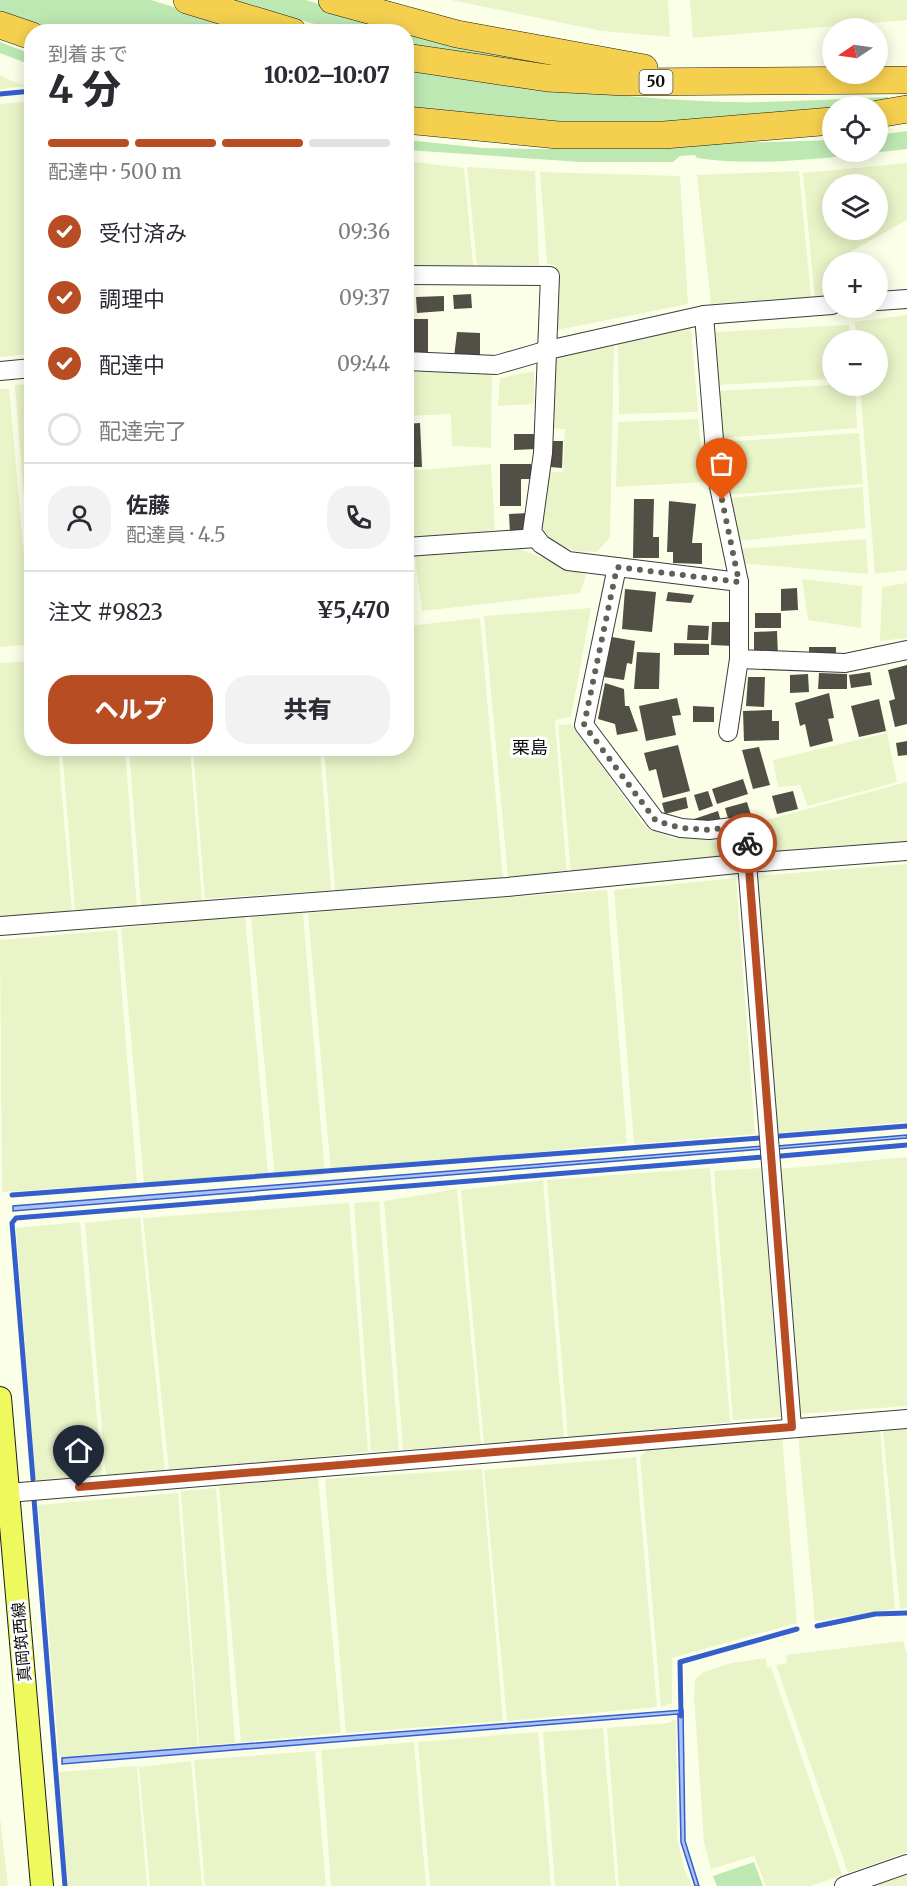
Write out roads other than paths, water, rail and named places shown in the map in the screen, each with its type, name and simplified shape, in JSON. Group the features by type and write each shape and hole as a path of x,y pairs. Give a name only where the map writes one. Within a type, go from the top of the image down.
{"highway":[{"path":"187,0 266,24"},
{"path":"332,0 458,34 735,83"},
{"path":"0,25 24,33"},
{"name":"50","path":"414,58 547,78 735,83 907,80"},
{"path":"888,112 907,109"},
{"path":"414,121 558,135 664,135 822,122"}],"main road":[{"name":"真岡筑西線","path":"0,1398 42,1886"}],"street":[{"path":"414,275 550,276 543,453 532,532 541,544 568,561 739,582"},
{"path":"888,300 907,299"},
{"path":"414,361 496,365 548,350 704,315 822,306"},
{"path":"704,315 717,477 739,582 739,659 728,732"},
{"path":"0,371 24,369"},
{"path":"414,546 536,538"},
{"path":"617,567 584,725 656,821 681,828 709,830 747,825 747,863 792,1427"},
{"path":"739,659 845,663 907,650"},
{"path":"0,926 507,887 747,863 907,851"},
{"path":"8,1493 907,1419"},
{"path":"844,1886 907,1864"}],"water":[{"path":"907,1135 907,1138 778,1149 778,1146"},
{"path":"763,1146 763,1149 13,1211 13,1206"},
{"path":"683,1710 685,1841 699,1886 695,1886 681,1842 678,1714 62,1764 62,1758"}],"waterway":[{"path":"0,94 24,92"},
{"path":"780,1136 907,1126"},
{"path":"12,1195 760,1138"},
{"path":"781,1156 907,1145"},
{"path":"33,1479 12,1223 16,1218 763,1157"},
{"path":"34,1499 65,1886"},
{"path":"817,1626 875,1614 907,1613"},
{"path":"681,1716 680,1662 797,1629"}],"district":[{"name":"栗島","path":"530,748"}]}
